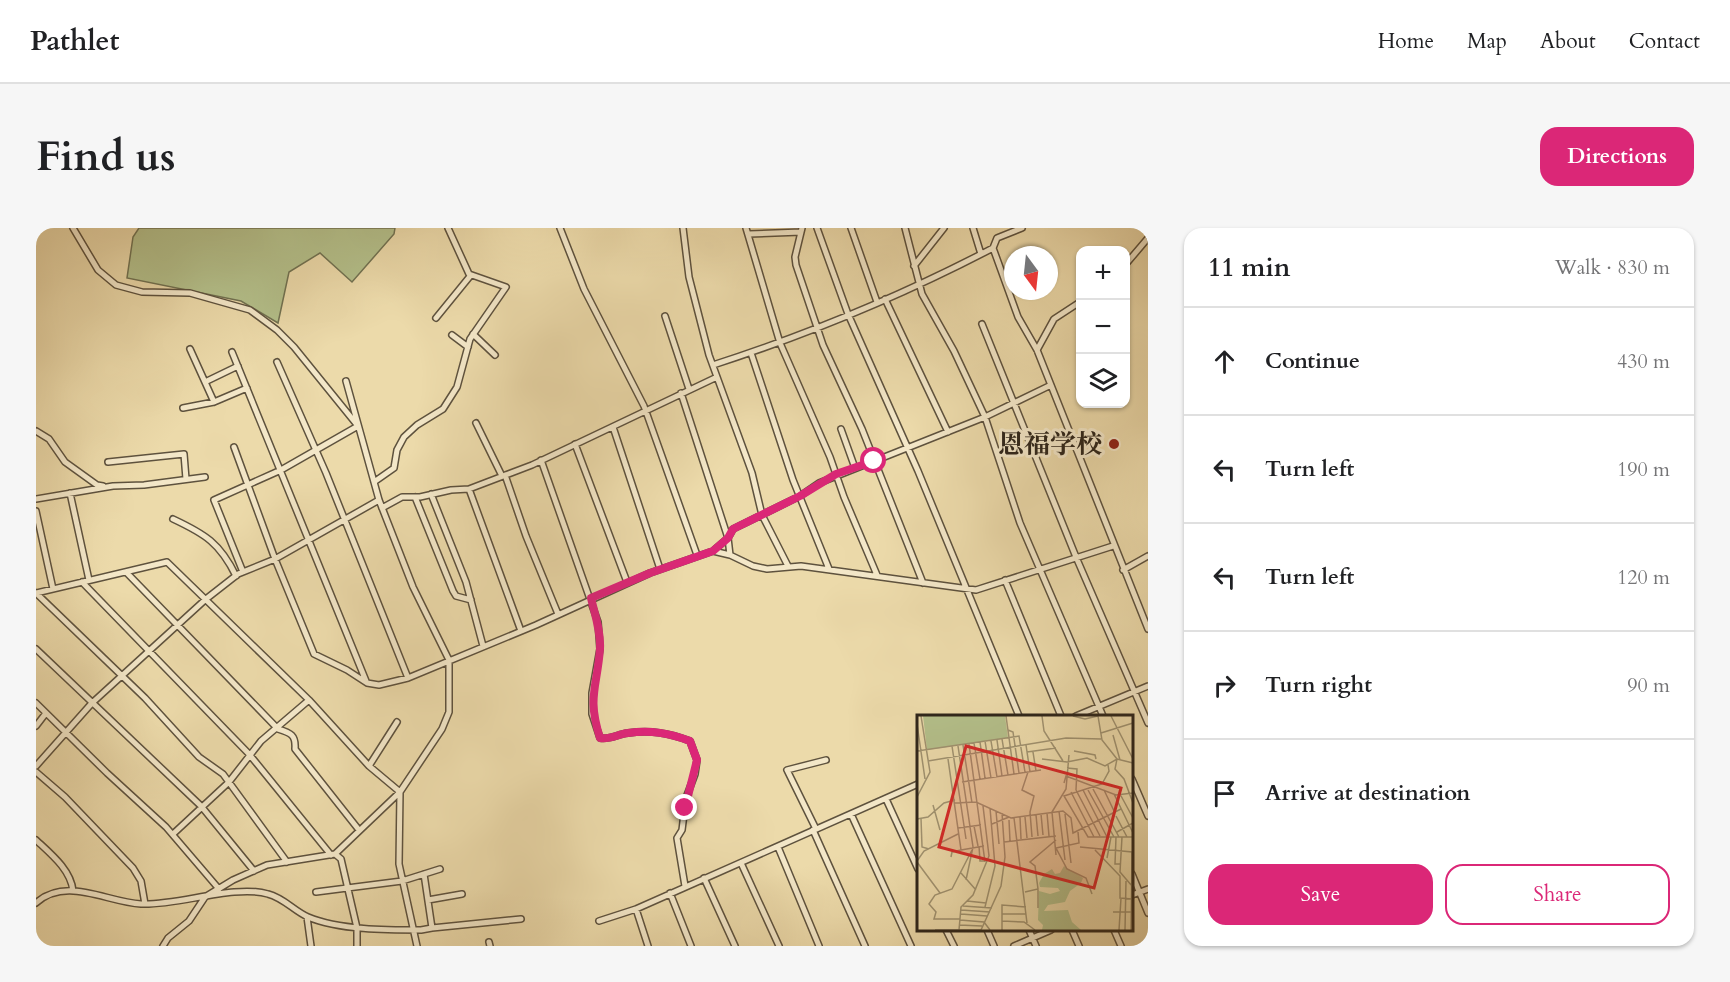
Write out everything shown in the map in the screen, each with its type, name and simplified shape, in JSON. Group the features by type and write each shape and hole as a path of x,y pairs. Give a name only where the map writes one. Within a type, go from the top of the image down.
{"street":[{"path":"73,228 98,270 116,285 142,292 190,293 250,310 277,330 294,347 358,426"},
{"path":"374,482 394,468 397,450 404,437 417,425 443,409 457,387 473,334 506,287 471,275 457,253 448,228"},
{"path":"560,228 584,289 646,412 697,555"},
{"path":"684,228 688,277 713,365 752,473 762,515 788,566"},
{"path":"818,228 848,314 908,448 1018,715"},
{"path":"851,228 877,302"},
{"path":"905,228 919,285 984,417 1020,523 1102,715"},
{"path":"914,266 944,228"},
{"path":"973,228 981,254"},
{"path":"713,365 780,343 919,285 993,248 997,238 1022,228"},
{"path":"877,575 780,343 747,231 801,230 795,257 796,265 818,328 924,583"},
{"path":"1130,258 1148,238"},
{"path":"993,248 1018,317 1037,350 1113,546 1148,629"},
{"path":"436,318 471,275"},
{"path":"885,299 948,432"},
{"path":"1037,350 1053,319 1076,305"},
{"path":"665,316 688,389"},
{"path":"982,324 1076,557 1148,723"},
{"path":"473,334 495,355"},
{"path":"452,335 468,347"},
{"path":"190,349 207,381 214,402"},
{"path":"232,352 367,683"},
{"path":"751,353 800,496 829,569"},
{"path":"277,362 408,678"},
{"path":"207,381 238,366"},
{"path":"382,508 402,497 469,489 504,476 646,412 688,389 717,377"},
{"path":"164,946 168,938 189,921 205,897 219,889 254,871 287,862 333,854 400,792 442,729 448,712 449,660 413,587 379,500 346,381"},
{"path":"234,447 310,648 321,659 347,670 367,683 379,685 408,678 521,631 627,582 713,551 728,538 733,529 800,496 836,474 948,432 1051,385"},
{"path":"183,408 214,402 247,388"},
{"path":"681,393 728,538 730,555"},
{"path":"476,423 504,476 525,536 558,614"},
{"path":"243,572 214,500 281,470 358,426"},
{"path":"613,427 660,569"},
{"path":"841,429 855,468"},
{"path":"36,431 49,439 65,462 97,485 108,486"},
{"path":"575,444 627,582"},
{"path":"108,462 184,454 186,479"},
{"path":"541,460 572,552 591,598 597,622 600,649 592,693 592,714 600,738 608,739 626,733 655,731 690,741 695,752 695,774 686,798 682,830 677,838 685,886"},
{"path":"36,499 108,486 205,477"},
{"path":"469,489 521,631"},
{"path":"70,493 89,580"},
{"path":"431,494 471,600 483,646"},
{"path":"415,497 453,591 456,596 471,600"},
{"path":"36,766 92,703 206,599 236,576 275,559 379,500"},
{"path":"36,511 53,589"},
{"path":"173,519 208,536 227,558 236,576"},
{"path":"713,551 767,569 788,566 829,569 976,590 1113,546"},
{"path":"1123,570 1148,556"},
{"path":"36,593 167,562 309,700 369,766 400,792"},
{"path":"126,572 278,729 291,733 296,739 296,749 359,830"},
{"path":"1005,580 1060,715"},
{"path":"82,582 249,754 333,854 341,859 357,928 357,946"},
{"path":"36,593 121,678 145,698 199,758 223,774 287,862"},
{"path":"36,649 201,806 254,871"},
{"path":"1080,715 1148,686"},
{"path":"172,834 229,782 261,741 278,729 309,700"},
{"path":"36,703 172,834 219,889"},
{"path":"36,726 46,713"},
{"path":"369,766 397,722"},
{"path":"826,760 787,770 865,946"},
{"path":"36,772 64,797 133,868 141,881 145,904"},
{"path":"1133,783 1148,816"},
{"path":"599,921 636,909 917,784"},
{"path":"400,792 397,839 402,881 417,946"},
{"path":"886,799 917,867"},
{"path":"851,814 911,946"},
{"path":"36,840 57,861 72,881 73,891"},
{"path":"777,847 819,946"},
{"path":"741,863 778,946"},
{"path":"316,892 402,881 441,869"},
{"path":"424,874 432,928"},
{"path":"704,878 735,946"},
{"path":"1133,878 1148,912"},
{"path":"1133,894 1148,889"},
{"path":"36,903 54,891 73,891 145,904 267,893 308,917 357,928 412,930 521,919"},
{"path":"670,893 691,946"},
{"path":"428,900 462,894"},
{"path":"636,909 648,946"},
{"path":"308,917 311,946"},
{"path":"946,931 954,946"},
{"path":"987,931 994,946"},
{"path":"1029,931 1036,946"},
{"path":"1014,946 1048,931"},
{"path":"1072,931 1079,946"},
{"path":"1114,931 1121,946"}],"green space":[{"path":"139,228 395,228 394,234 352,282 320,253 289,272 278,323 241,301 127,278 133,237"}],"place":[{"name":"恩福学校","path":"1114,444"}],"route":[{"path":"685,808 697,760 690,741 670,733 655,731 626,733 608,739 600,738 592,714 592,693 600,649 591,598 650,573 713,551 728,538 733,529 800,496 836,474 874,461"}]}
